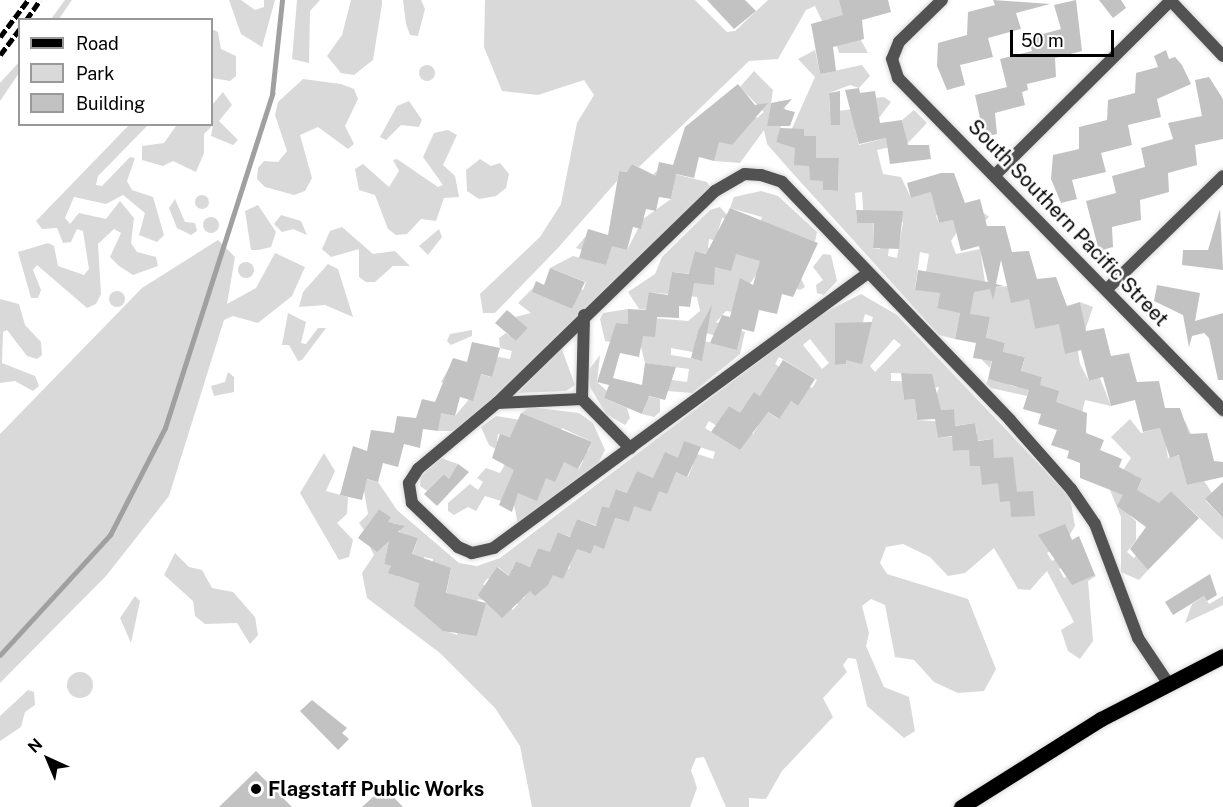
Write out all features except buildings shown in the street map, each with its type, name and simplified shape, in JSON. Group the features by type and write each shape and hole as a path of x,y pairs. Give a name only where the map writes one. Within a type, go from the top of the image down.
{"main road":[{"path":"961,807 1168,683 1223,656"}],"street":[{"name":"South Southern Pacific Street","path":"942,0 899,42 892,59 898,78 1223,410"},
{"path":"995,175 1170,0 1223,56"},
{"path":"868,273 500,545 472,553 436,530 418,510 408,493 409,483 497,403 584,315 715,191 745,174 782,182 868,273 1071,489 1095,524 1138,638 1168,683"},
{"path":"1107,289 1223,176"},
{"path":"584,315 582,399 630,448"},
{"path":"497,403 582,399"}],"green space":[{"path":"65,0 72,0 60,18 52,18"},
{"path":"229,0 241,0 255,10 264,7 264,0 275,0 262,47 241,34"},
{"path":"297,0 320,0 310,11 309,63 292,59"},
{"path":"351,0 382,0 373,60 354,75 341,73 327,56 342,35"},
{"path":"403,0 421,0 425,9 418,36 410,35"},
{"path":"485,0 695,0 727,32 735,31 768,0 839,0 868,53 839,53 829,19 822,21 815,6 806,10 778,59 749,61 639,167 632,164 628,172 619,171 617,181 557,249 495,313 483,313 480,294 540,237 561,204 577,123 594,95 584,80 538,95 502,91 484,47"},
{"path":"213,30 218,32 221,49 236,56 236,76 230,81 213,78"},
{"path":"815,50 820,74 862,65 870,76 859,88 850,85 829,93 830,112 877,106 876,98 884,97 891,102 878,119 855,128 859,145 905,133 902,120 914,110 927,123 908,143 877,150 883,174 901,177 911,198 957,184 936,216 939,223 984,213 989,217 980,225 961,226 951,241 956,254 980,249 986,289 1007,286 1039,296 1032,312 1035,329 1083,318 1080,302 1093,307 1078,351 1080,364 1089,381 1100,378 1111,406 1085,400 1081,418 1036,396 1042,377 1034,375 1027,396 991,388 986,384 988,379 997,380 1005,343 996,341 990,368 982,360 990,317 968,320 963,298 955,339 939,335 767,144 764,130 740,163 714,161 716,141 732,145 742,103 757,118 764,112 740,87 754,71 773,90 768,122 776,123 779,100 786,110 776,142 785,144 815,77 798,59","holes":["796,129 804,129 802,165","809,136 816,136 816,180 810,180","824,158 839,158 838,191 823,190","862,192 864,223 857,223 855,193","874,211 881,211 880,249 873,248","892,221 903,222 897,258 888,256","920,252 929,254 923,291 915,289","944,276 948,310 937,307","1017,355 1025,357 1017,387 1009,385"]},
{"path":"18,63 18,74 0,101 0,83"},
{"path":"424,65 430,65 435,73 433,79 424,81 419,76 419,70"},
{"path":"303,79 341,84 354,89 358,99 345,126 354,144 348,149 318,127 300,135 312,178 305,191 294,195 265,187 257,179 258,168 264,161 278,162 287,151 275,115 278,102"},
{"path":"223,92 232,105 219,121 238,140 233,145 211,136 213,104"},
{"path":"409,101 422,120 419,127 401,125 386,140 380,137 397,106"},
{"path":"128,126 147,126 98,176 96,185 102,186 130,157 135,158 127,181 132,190 153,197 164,235 157,242 139,235 145,213 123,195 106,204 74,197 65,218 70,224 79,213 106,219 120,201 134,218 131,243 137,252 156,257 158,266 133,275 119,266 110,257 121,233 114,229 98,244 101,294 96,304 87,308 37,265 33,270 41,290 38,298 31,298 18,252 48,243 54,246 58,266 84,275 89,269 83,231 77,229 71,242 63,243 57,228 42,229 36,221"},
{"path":"176,126 212,126 204,134 204,153 196,172 173,161 163,166 142,160 142,146 164,143"},
{"path":"448,130 457,135 443,165 455,176 459,197 444,198 436,221 421,219 407,234 396,235 388,229 375,195 359,190 355,169 363,164 389,187 399,171 393,160 397,159 438,187 443,185 423,157 434,133"},
{"path":"480,159 491,166 500,163 509,174 506,188 496,196 479,199 467,191 466,170"},
{"path":"658,170 707,182 712,191 488,403 456,431 438,431 439,421 429,410 455,416 476,391 441,382 450,366 491,377 477,353 510,359 512,351 500,348 499,338 506,333 516,341 528,328 515,317 531,313 518,303 534,287 532,292 572,309 576,299 558,281 583,290 586,282 550,268 573,256 606,265 608,258 576,248 585,237 627,250 643,219 671,199 674,183 650,177"},
{"path":"761,191 778,196 817,232 815,242 778,228 805,287 800,290 756,275 742,296 740,313 726,311 716,322 745,332 740,354 692,393 667,391 657,378 687,382 689,369 645,363 641,347 605,341 600,319 603,313 628,309 629,316 688,321 700,311 697,297 649,292 651,310 639,309 628,292 655,274 662,257 710,210 720,207 728,216 760,225 762,217 730,208 734,197","holes":["722,218 755,226 718,231","709,239 745,247 743,255 708,248","695,251 734,261 693,261","672,272 714,276 671,280","616,323 655,327 615,332","698,331 739,342 737,349 696,339","671,348 703,354 702,360 671,355"]},
{"path":"199,195 205,195 209,202 205,209 199,209 195,205 195,199"},
{"path":"175,199 185,222 195,223 197,231 191,235 177,228 169,208"},
{"path":"258,205 276,232 271,247 251,250 245,211"},
{"path":"281,215 301,221 307,235 293,229 282,232 274,224"},
{"path":"211,217 217,219 219,225 217,231 211,233 205,231 203,225 205,219"},
{"path":"342,227 373,254 395,251 410,266 393,266 375,282 366,282 359,277 359,249 331,257 322,249 330,231"},
{"path":"439,229 442,237 428,255 419,246"},
{"path":"218,240 235,257 227,304 256,288 275,253 305,267 292,296 258,323 233,316 224,320 169,496 106,576 0,683 0,434 142,288"},
{"path":"823,254 831,255 837,281 824,295 817,293 816,285 823,280 813,267"},
{"path":"246,262 252,264 254,270 252,276 246,278 240,276 238,270 240,264"},
{"path":"328,264 338,269 353,317 325,305 299,307 303,292"},
{"path":"114,291 120,291 125,299 123,305 114,307 109,302 109,296"},
{"path":"861,294 897,315 1070,497 1075,526 1064,544 1047,553 1052,561 1074,549 1079,559 1059,569 1064,578 1089,568 1096,576 1088,581 1093,641 1080,659 1068,651 1061,630 1074,622 1047,571 1030,590 1018,589 994,548 965,573 948,576 930,557 903,544 886,547 880,563 887,574 968,599 996,669 984,691 958,693 934,682 914,660 895,657 885,605 871,599 862,606 869,633 866,646 884,687 909,697 915,731 904,738 867,706 856,659 848,658 843,665 847,672 823,698 833,717 782,771 766,799 749,798 749,807 726,807 704,757 696,758 691,770 697,788 690,807 532,807 520,746 495,708 440,653 367,598 362,573 374,555 370,547 391,517 379,509 364,530 359,523 368,514 364,491 358,490 362,478 378,482 397,510 459,563 477,566 500,558 820,315","holes":["865,314 873,317 861,363 853,361","845,323 846,364 836,365 835,324","810,339 829,363 822,369 803,345","894,339 901,345 875,372 870,366","779,357 817,380 812,388 775,364","891,373 932,374 932,382 891,381","773,376 804,396 798,406 768,385","939,387 933,405 925,405 925,398 904,400 903,391","755,393 783,411 778,419 750,400","729,406 758,426 753,434 723,415","954,409 954,417 945,422 917,420 916,412","709,421 744,443 740,450 705,428","975,423 977,434 938,438 937,428","993,439 993,448 953,451 953,443","684,442 715,452 713,459 682,449","665,453 693,465 688,477 659,465","637,471 670,486 667,493 634,479","617,489 654,504 651,512 613,497","602,506 631,515 629,522 600,514","577,519 610,530 608,538 574,527","393,523 401,525 392,566 384,564","558,532 593,545 591,554 555,541","410,536 418,538 404,578 397,576","538,548 571,561 569,569 535,555","424,557 433,559 424,600 416,598","516,561 552,576 548,584 512,569","441,567 451,568 442,617 432,615","498,567 528,591 523,599 492,575","488,578 518,604 513,610 483,584","456,596 465,598 457,635 449,632","478,599 486,601 477,636 469,634"]},
{"path":"0,299 19,304 25,325 41,342 42,355 37,359 27,356 7,330 3,332 2,363 35,376 39,386 33,391 15,381 0,383"},
{"path":"288,313 306,322 301,343 306,344 318,328 326,328 302,360 298,361 289,345 282,345"},
{"path":"472,330 472,336 451,345 447,341 450,334"},
{"path":"561,347 575,385 566,391 518,393"},
{"path":"600,355 597,382 607,391 604,398 627,408 630,418 625,425 606,414 590,387 588,371"},
{"path":"228,372 234,377 234,392 214,396 211,386 225,382"},
{"path":"626,391 660,399 660,412 654,417 642,414 645,407"},
{"path":"530,407 579,413 593,423 605,450 596,468 518,524 514,505 485,496 476,511 468,507 454,515 448,511 448,503 470,484 478,490 483,482 477,478 486,468 500,473 509,457 489,445 481,427 496,416 545,424 521,413","holes":["562,428 592,442 588,451 558,436","498,434 528,441 526,449 497,441","545,442 583,461 579,469 541,450"]},
{"path":"1130,419 1141,433 1185,421 1191,434 1165,440 1168,458 1201,450 1183,469 1187,485 1204,481 1212,493 1205,500 1223,518 1223,540 1171,491 1154,509 1143,494 1130,516 1136,521 1136,540 1127,552 1134,558 1145,544 1143,563 1148,570 1139,580 1121,572 1121,517 1110,490 1131,458 1111,437","holes":["1135,475 1142,480 1126,510"]},
{"path":"324,453 335,471 326,491 348,497 347,514 337,523 353,540 349,557 339,560 300,493"},
{"path":"441,458 458,464 453,483 444,474 427,491 420,486 421,476"},
{"path":"175,553 189,567 202,570 212,588 233,592 255,617 258,635 250,644 237,623 205,624 195,616 193,601 164,575"},
{"path":"135,596 140,601 131,643 120,618"},
{"path":"1204,596 1209,604 1223,596 1223,605 1185,623 1192,604"},
{"path":"80,672 89,676 93,685 89,694 80,698 71,694 67,685 71,676"},
{"path":"28,690 34,692 35,705 25,712 21,727 0,741 0,716"}],"waterway":[{"path":"0,655 110,535 165,428 272,94 282,0"}],"railway":[{"path":"0,37 28,0"},
{"path":"27,18 40,0"},
{"path":"0,55 18,31"}],"place":[{"name":"Flagstaff Public Works","path":"256,789"}]}
